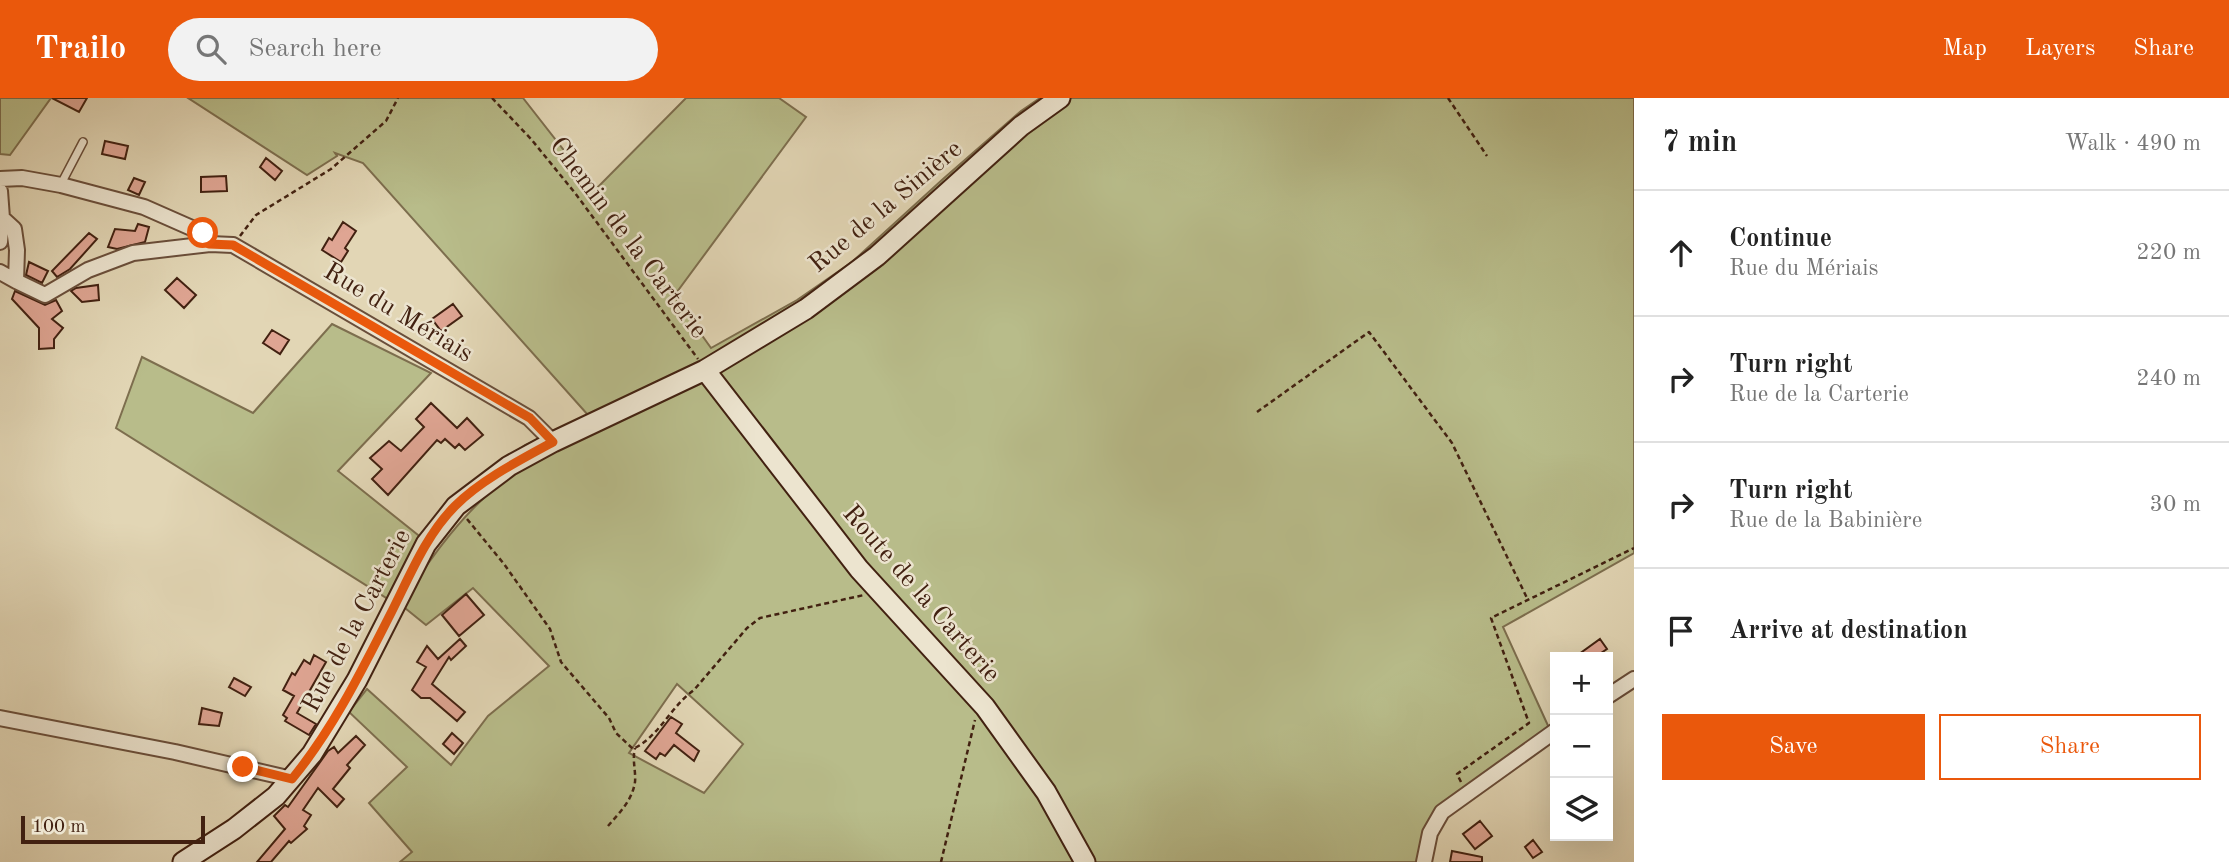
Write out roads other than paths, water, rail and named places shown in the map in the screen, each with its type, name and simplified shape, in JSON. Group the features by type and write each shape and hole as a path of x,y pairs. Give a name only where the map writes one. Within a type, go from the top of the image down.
{"street":[{"name":"Rue de la Sinière","path":"705,370 806,309 877,256 1021,126 1060,98"},
{"path":"0,179 22,178 106,196 167,215 203,233 209,244"},
{"path":"0,191 0,242"},
{"path":"2,218 14,229 17,250 16,281"},
{"name":"Rue du Mériais","path":"0,272 45,295 88,270 133,253 209,244 233,245 530,418 553,442"},
{"name":"Rue de la Carterie","path":"183,862 276,796 312,754 357,680 426,544 456,506 509,466 553,442 705,370"},
{"name":"Route de la Carterie","path":"705,370 882,595 985,707 1046,792 1085,862"},
{"path":"1613,693 1634,679"},
{"path":"0,718 175,752 292,779"},
{"path":"1424,862 1430,833 1442,813 1550,734"}],"lane":[{"path":"61,185 83,142"}]}
